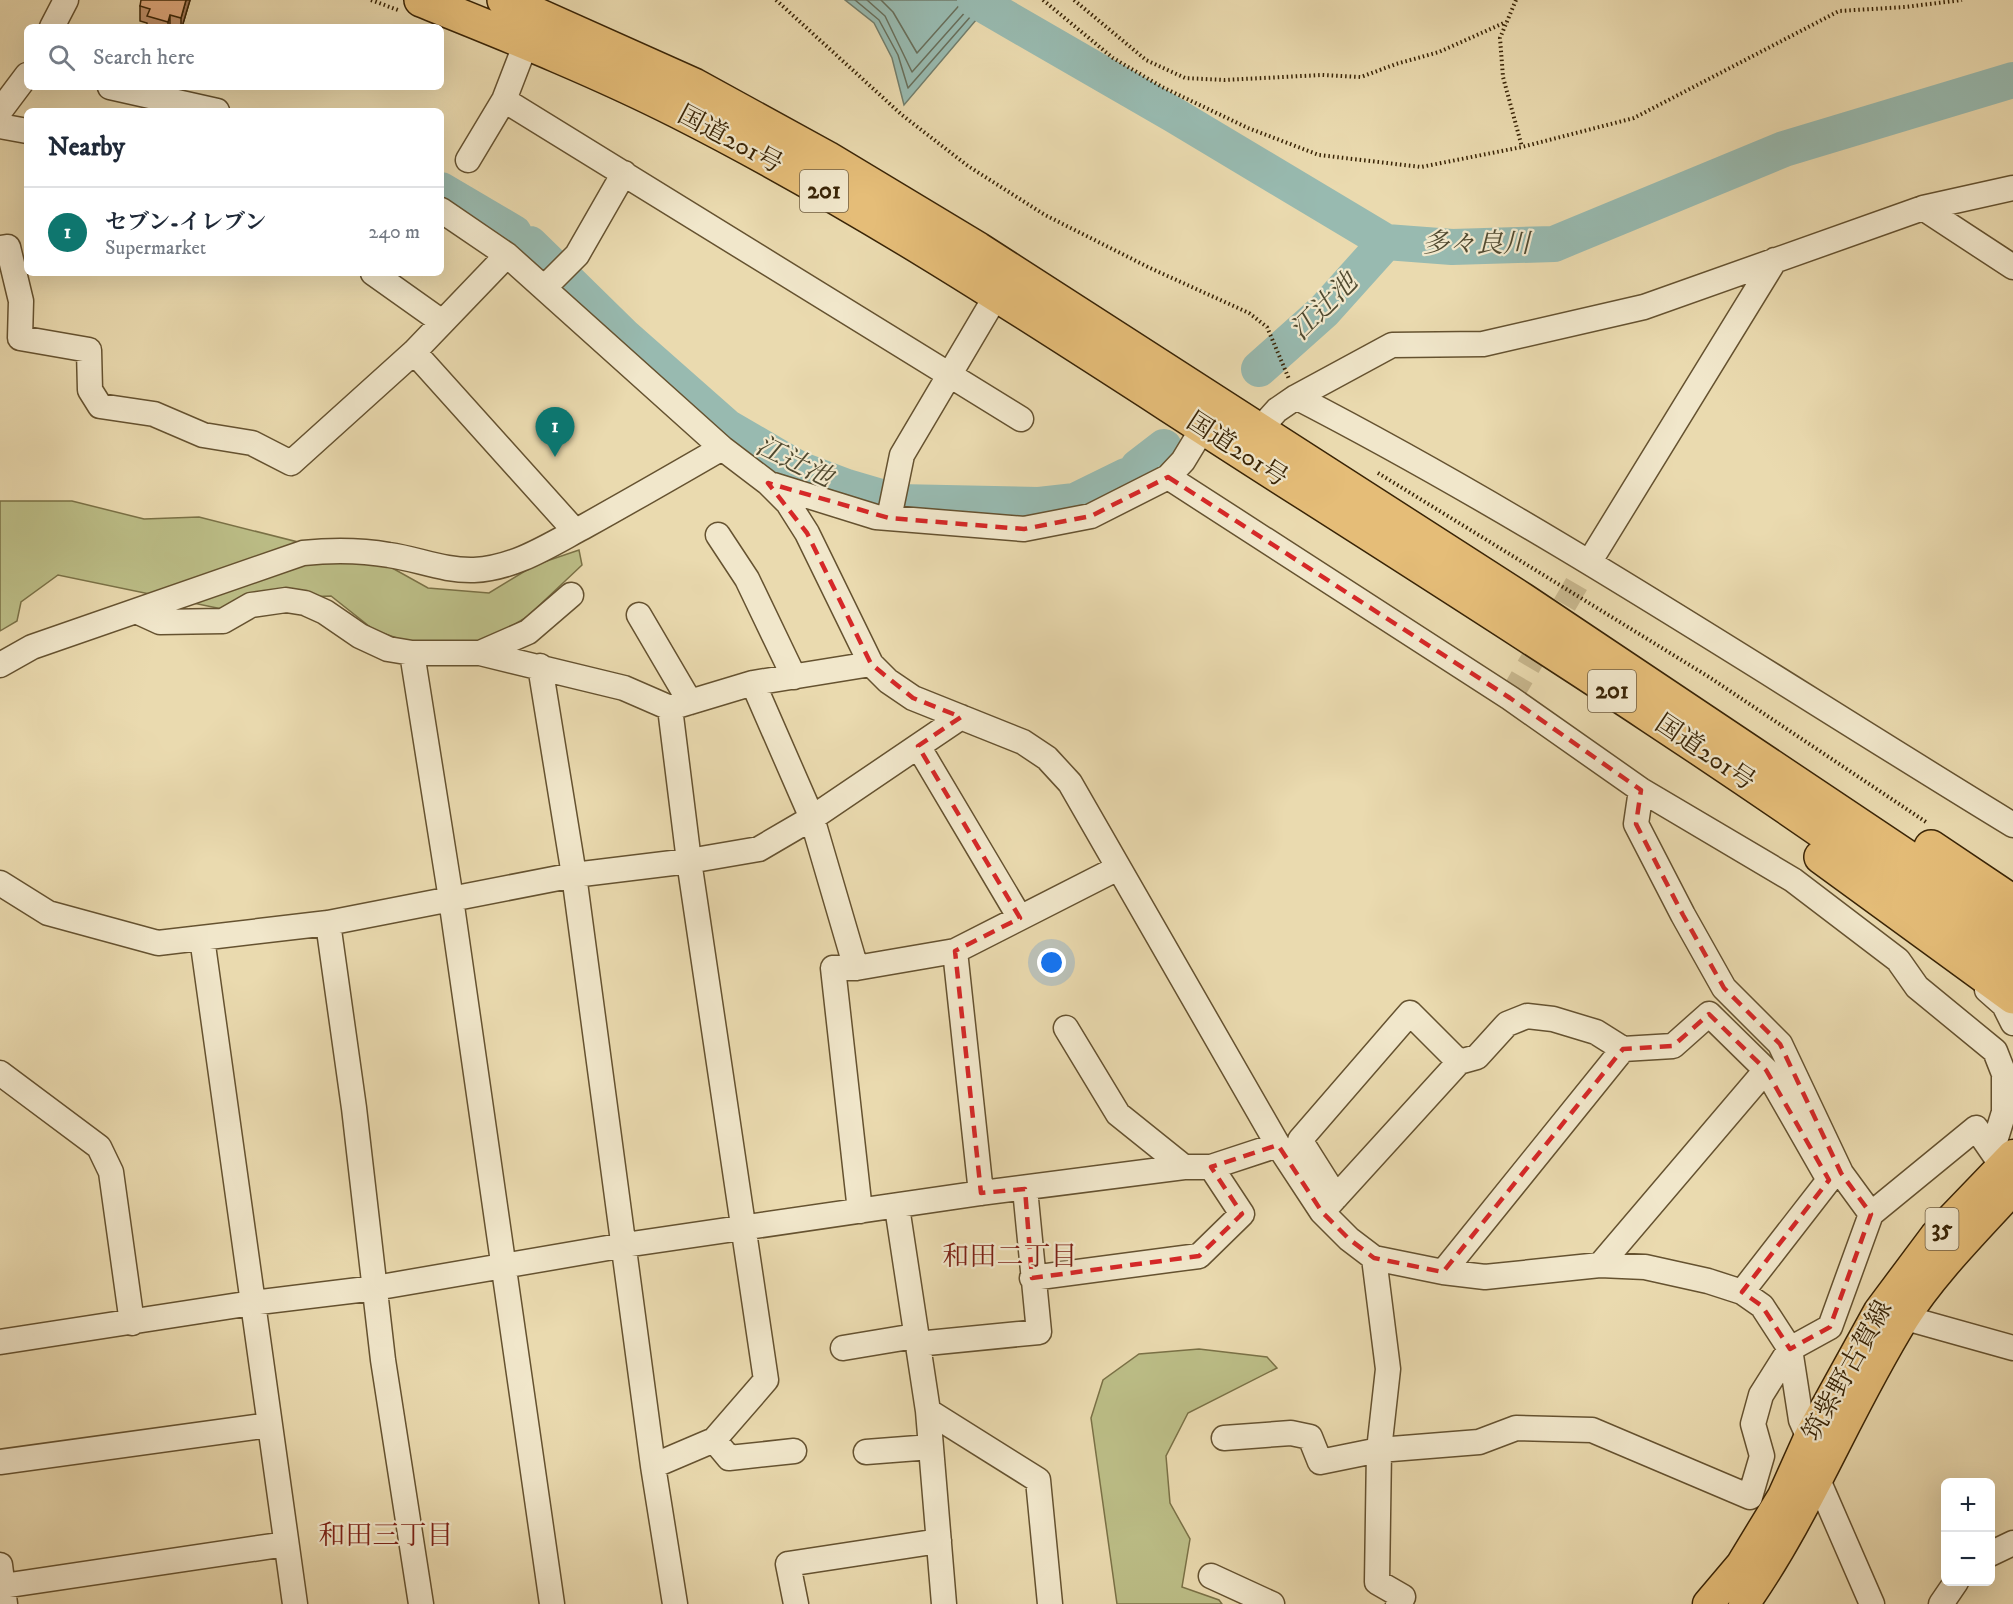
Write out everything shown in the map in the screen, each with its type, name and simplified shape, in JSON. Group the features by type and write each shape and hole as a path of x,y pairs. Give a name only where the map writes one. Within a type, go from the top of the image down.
{"highway":[{"name":"国道201号","path":"421,0 526,43 678,111 808,181 996,296 1706,753 1896,882 2013,968"},
{"name":"国道201号","path":"504,0 694,85 827,158 978,249 1542,614 1901,852 2013,933"},
{"name":"201","path":"1337,483 1397,502 1699,692 2012,901"},
{"name":"201","path":"1303,492 1396,568 1849,877 2012,1012"}],"main road":[{"name":"筑紫野古賀線","path":"1708,1604 1741,1565 1783,1496 1809,1438 1892,1314 1935,1236 2005,1166"},
{"name":"筑紫野古賀線","path":"1744,1604 1793,1527 1818,1480 1860,1396 1892,1314"}],"street":[{"path":"54,24 66,0"},
{"path":"468,160 504,100 526,43"},
{"path":"0,111 24,79"},
{"path":"123,90 204,108"},
{"path":"504,100 1021,419"},
{"path":"0,126 24,130"},
{"path":"544,288 577,255 624,173"},
{"path":"1258,431 1277,410 1296,397 1392,345 1483,344 1644,307 1923,208 2013,188"},
{"path":"1923,208 2013,267"},
{"path":"444,212 507,255 722,448 768,483 788,503 807,533 871,664 888,681 913,698 1023,742 1047,758 1070,783 1278,1145 1329,1205"},
{"path":"12,246 21,301 20,338 89,350 90,390 100,406 154,414 203,435 252,443 291,463 414,352 507,255"},
{"path":"1590,561 1775,261"},
{"path":"377,276 442,322"},
{"path":"889,518 902,455 996,296"},
{"path":"414,352 575,531"},
{"path":"1296,397 1412,456 1590,561 2013,825"},
{"path":"768,483 876,517 1024,529 1091,516 1168,477 1183,461 1203,428"},
{"path":"3,660 32,647 303,553 337,550 380,554 440,568 474,570 506,566 575,531 722,448"},
{"path":"1168,477 1510,698 1641,790 1793,880 1898,960 1917,987 1995,1051 2004,1074 2005,1166"},
{"path":"718,535 747,579 794,677"},
{"path":"480,653 528,632 571,595"},
{"path":"136,611 160,622 223,621 251,605 286,600 305,603 325,612 360,636 388,649 412,653 480,653 540,666 680,705 753,684 871,664"},
{"path":"639,615 680,705 689,861 766,1380 714,1440 653,1466"},
{"path":"412,653 505,1263 552,1604"},
{"path":"540,666 574,875 653,1466 675,1604"},
{"path":"753,684 812,818 856,968"},
{"path":"0,883 48,913 159,943 328,923 574,875 689,861 759,849 812,818 961,717"},
{"path":"918,746 1020,918"},
{"path":"1641,790 1636,824 1683,915 1725,987 1780,1044 1841,1173 1871,1214"},
{"path":"861,1211 833,968 856,968 955,951 1118,868"},
{"path":"328,923 354,1108 383,1360 421,1604"},
{"path":"202,938 295,1604"},
{"path":"955,951 981,1193"},
{"path":"1965,1025 2012,1012"},
{"path":"1459,1062 1410,1013 1300,1140 1329,1205 1349,1239 1374,1258 1443,1272 1485,1277 1600,1264 1645,1267 1742,1292 1762,1306 1790,1349 1802,1420 1809,1438 1818,1480 1872,1604"},
{"path":"1329,1205 1459,1062 1477,1058 1508,1024 1527,1016 1553,1019 1596,1032 1623,1049 1673,1046 1709,1014 1766,1070 1829,1180 1742,1292"},
{"path":"1066,1028 1118,1114 1184,1167"},
{"path":"1443,1272 1623,1049"},
{"path":"1600,1264 1766,1070"},
{"path":"0,1073 99,1147 111,1172 132,1323"},
{"path":"1224,1438 1291,1432 1310,1437 1320,1462 1379,1450 1479,1442 1516,1428 1592,1430 1750,1497 1762,1456 1753,1424 1761,1395 1790,1349 1830,1327 1871,1214 1976,1128 2005,1166"},
{"path":"0,1342 252,1303 375,1288 505,1263 744,1227 897,1207 981,1193 1184,1167 1211,1167 1278,1145"},
{"path":"1032,1278 1199,1256 1242,1214 1211,1167"},
{"path":"843,1348 916,1340 1039,1332 1025,1189"},
{"path":"897,1207 928,1411 944,1604"},
{"path":"1374,1258 1388,1369 1379,1450 1377,1582 1403,1597 1398,1604"},
{"path":"1892,1314 2013,1348"},
{"path":"928,1411 1038,1480 1050,1604"},
{"path":"0,1462 270,1425"},
{"path":"714,1440 729,1458 794,1451"},
{"path":"866,1452 931,1447"},
{"path":"796,1604 789,1564 939,1541"},
{"path":"1995,1552 2013,1543"},
{"path":"2,1577 286,1544"},
{"path":"1210,1576 1272,1604"},
{"path":"1941,1604 1953,1586"}],"path":[{"path":"776,0 902,115 968,166 1045,215 1149,268 1249,313 1267,327 1296,397"},
{"path":"1044,0 1113,58 1162,87 1248,128 1319,155 1421,167 1522,147 1634,118 1839,11 1905,8 1962,0"},
{"path":"1074,0 1146,60 1185,78 1224,80 1313,76 1361,77 1396,63 1439,52 1506,22"},
{"path":"1516,0 1500,38 1503,77 1522,147"},
{"path":"1905,8 1908,0"}],"highlighted area":[{"path":"1168,477 1510,698 1641,790 1636,824 1683,915 1724,988 1780,1044 1841,1173 1871,1214 1830,1327 1790,1349 1762,1306 1742,1292 1829,1180 1766,1070 1709,1014 1673,1046 1623,1049 1443,1272 1374,1258 1349,1239 1322,1212 1278,1145 1211,1167 1242,1214 1199,1256 1032,1278 1025,1189 981,1193 955,951 1020,918 918,746 961,717 913,698 871,664 807,533 768,483 889,518 1024,529 1091,516"}],"green space":[{"path":"0,501 72,501 144,519 199,517 385,564 428,588 489,593 535,565 579,550 582,565 527,617 484,642 425,648 374,630 331,596 275,598 222,609 58,575 21,602 17,621 0,631"},
{"path":"1199,1349 1267,1357 1277,1368 1188,1413 1166,1456 1170,1503 1190,1539 1182,1587 1219,1600 1222,1604 1117,1604 1091,1418 1103,1380 1139,1354"}],"water":[{"path":"845,0 993,0 904,105 892,58 874,23"}],"building":[{"path":"141,0 186,0 181,18 170,15 168,22 147,16 150,9 140,6"}],"waterway":[{"name":"多々良川","path":"975,0 1174,115 1386,242 1452,247 1554,244 1784,149 2013,80"},
{"name":"江辻池","path":"444,192 514,233"},
{"name":"江辻池","path":"1259,369 1324,311 1386,242"},
{"name":"江辻池","path":"530,244 625,337 727,427 799,469 847,487 898,502 1039,505 1075,501 1126,476"},
{"name":"江辻池","path":"1138,467 1164,447"}],"tunnel":[{"path":"1510,698 1590,561"}],"place":[{"name":"セブン-イレブン","path":"555,457"}],"district":[{"name":"和田二丁目","path":"1010,1257"},
{"name":"和田三丁目","path":"386,1536"}]}
